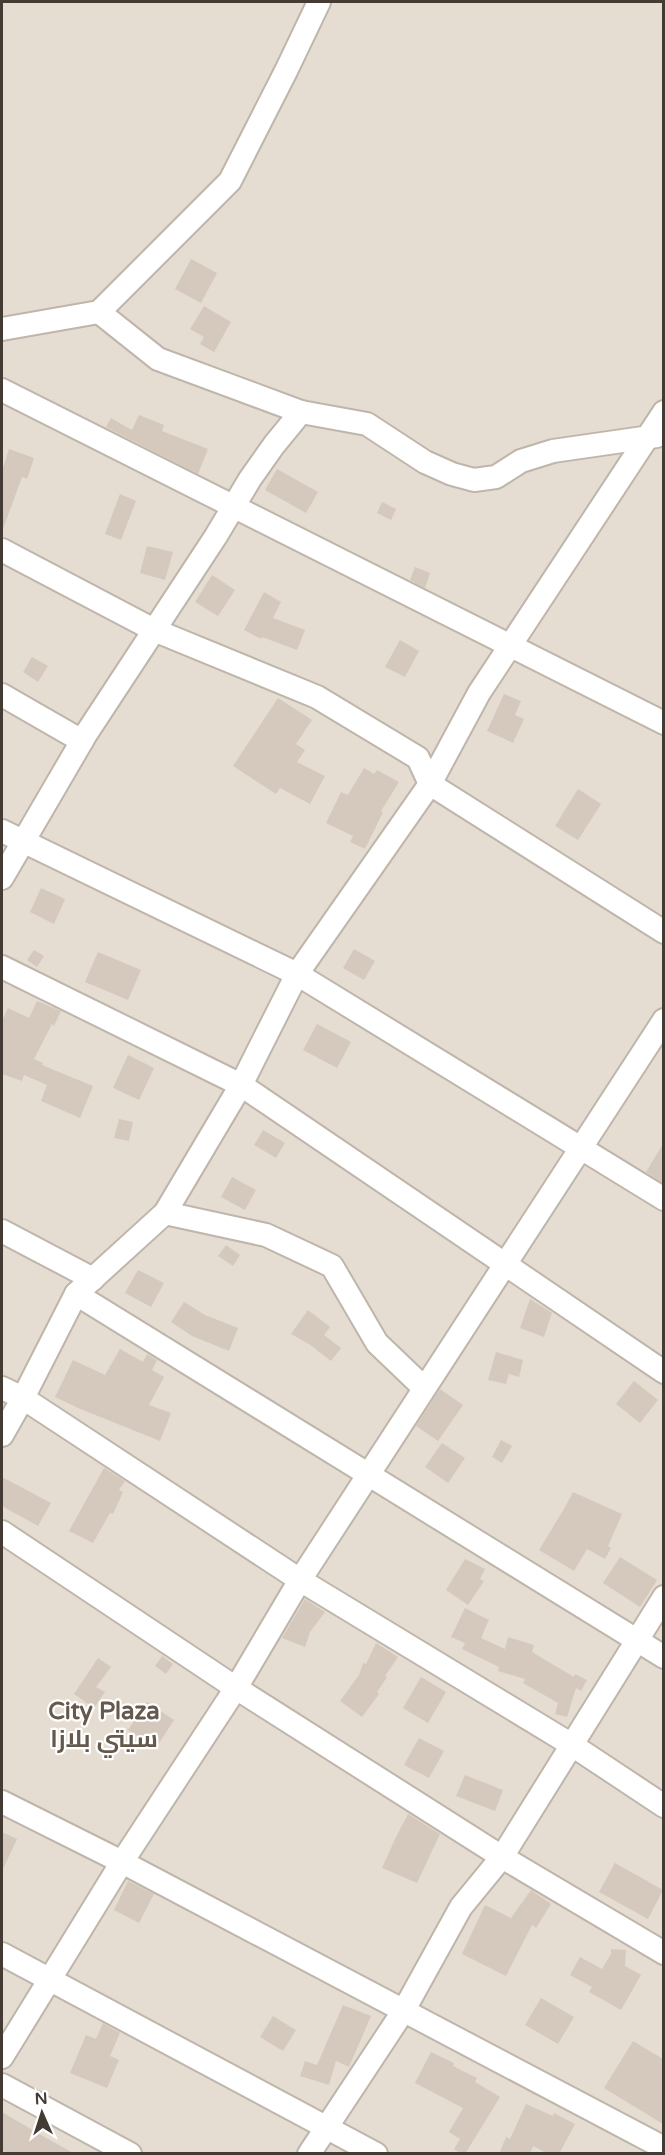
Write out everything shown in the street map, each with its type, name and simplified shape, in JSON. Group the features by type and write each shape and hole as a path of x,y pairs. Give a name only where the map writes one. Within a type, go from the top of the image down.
{"street":[{"path":"2,329 99,312 230,181 319,2"},
{"path":"99,312 158,359 301,412 367,424 425,462 452,474 474,480 496,477 521,461 553,451 655,437"},
{"path":"2,390 663,723"},
{"path":"2,878 82,741 274,445 301,412"},
{"path":"2,1435 76,1294 165,1213 241,1085 297,974 430,784 479,693 655,437 663,412"},
{"path":"2,550 154,630 317,697 418,758 430,784 663,932"},
{"path":"2,695 82,741"},
{"path":"2,831 297,974 663,1199"},
{"path":"2,967 241,1085 663,1371"},
{"path":"2,2057 122,1862 236,1688 300,1580 368,1473 663,1020"},
{"path":"165,1213 266,1235 332,1266 377,1343 424,1388"},
{"path":"2,1231 93,1279"},
{"path":"76,1294 663,1657"},
{"path":"2,1388 23,1398 300,1580 572,1745 663,1806"},
{"path":"2,1532 236,1688 502,1857 663,1953"},
{"path":"309,2154 404,2010 461,1906 502,1857 663,1597"},
{"path":"2,1802 122,1862 663,2148"},
{"path":"2,1954 376,2154"},
{"path":"2,2085 130,2154"}],"shaded area":[{"path":"2,2 663,2 663,2153 2,2153"}],"building":[{"path":"191,259 217,273 201,303 175,289"},
{"path":"204,306 231,322 214,352 200,344 204,337 190,329"},
{"path":"139,415 164,425 162,431 208,449 198,474 106,427 111,418 132,430"},
{"path":"9,449 34,458 27,479 22,477 3,529 2,471"},
{"path":"277,469 318,492 306,513 265,490"},
{"path":"120,494 136,501 121,540 105,534"},
{"path":"382,502 396,509 391,520 377,513"},
{"path":"147,546 173,552 165,580 140,573"},
{"path":"415,567 430,573 425,588 410,580"},
{"path":"212,575 235,590 218,616 195,602"},
{"path":"264,592 281,602 273,618 305,630 297,650 262,637 261,639 244,630"},
{"path":"400,640 419,651 405,677 385,667"},
{"path":"32,657 48,666 38,682 23,672"},
{"path":"504,694 521,701 515,715 524,719 513,743 487,731"},
{"path":"278,698 312,720 296,744 305,750 297,762 325,776 310,804 280,788 276,794 233,766"},
{"path":"364,768 374,774 377,770 399,782 381,811 383,812 365,849 350,842 353,836 326,823 341,792 348,795"},
{"path":"578,789 601,804 578,840 555,826"},
{"path":"41,888 65,899 54,924 30,912"},
{"path":"354,949 375,961 364,980 343,968"},
{"path":"34,950 44,956 37,967 27,960"},
{"path":"98,952 141,970 128,1000 85,982"},
{"path":"37,1001 61,1011 34,1059 43,1063 42,1065 93,1086 80,1118 41,1101 47,1085 24,1075 22,1081 2,1074 2,1021 8,1008 29,1018"},
{"path":"317,1024 351,1042 337,1068 303,1050"},
{"path":"128,1055 154,1068 139,1100 113,1088"},
{"path":"119,1119 133,1122 129,1141 114,1138"},
{"path":"263,1130 285,1143 276,1158 254,1145"},
{"path":"663,1144 663,1183 646,1172"},
{"path":"232,1177 256,1190 245,1210 221,1197"},
{"path":"226,1245 240,1255 233,1266 218,1256"},
{"path":"138,1270 164,1283 151,1307 125,1293"},
{"path":"530,1299 552,1313 544,1337 520,1328"},
{"path":"184,1302 205,1315 238,1328 229,1351 192,1336 171,1322"},
{"path":"308,1310 330,1327 324,1335 341,1348 331,1361 291,1334"},
{"path":"120,1349 143,1362 147,1354 157,1360 152,1370 164,1377 149,1405 171,1413 160,1441 55,1397 73,1360 105,1375"},
{"path":"496,1352 523,1360 519,1377 509,1374 506,1384 488,1380"},
{"path":"634,1381 658,1400 640,1423 616,1404"},
{"path":"440,1389 463,1405 438,1441 416,1426"},
{"path":"501,1440 512,1446 502,1463 492,1457"},
{"path":"442,1443 465,1458 448,1483 425,1467"},
{"path":"104,1468 125,1481 119,1490 123,1492 113,1514 110,1513 93,1543 69,1531"},
{"path":"2,1477 51,1503 38,1526 2,1506"},
{"path":"573,1492 622,1514 605,1559 587,1549 574,1571 539,1550"},
{"path":"620,1557 657,1580 640,1607 603,1583"},
{"path":"465,1559 485,1569 480,1579 484,1581 468,1605 446,1590"},
{"path":"305,1599 325,1612 310,1632 305,1647 282,1638"},
{"path":"465,1608 489,1620 481,1638 505,1649 508,1637 534,1645 532,1652 574,1677 575,1674 587,1680 581,1691 576,1688 567,1717 555,1714 558,1703 523,1683 525,1679 498,1671 499,1667 462,1649 465,1643 451,1637"},
{"path":"376,1643 398,1657 385,1676 387,1677 377,1692 379,1694 362,1717 340,1701 359,1675 363,1663 366,1664"},
{"path":"162,1656 173,1664 166,1674 155,1666"},
{"path":"98,1658 111,1667 96,1687 105,1692 94,1708 74,1694"},
{"path":"421,1677 446,1692 428,1723 403,1708"},
{"path":"147,1702 174,1720 156,1748 128,1730"},
{"path":"419,1738 444,1751 429,1778 404,1765"},
{"path":"465,1775 503,1790 495,1811 456,1796"},
{"path":"408,1814 440,1834 417,1883 382,1868"},
{"path":"2,1832 17,1839 2,1871"},
{"path":"615,1863 663,1890 648,1919 599,1892"},
{"path":"128,1881 154,1894 139,1923 114,1910"},
{"path":"531,1890 551,1904 536,1928 532,1925 506,1976 462,1954 485,1905 511,1918"},
{"path":"611,1949 626,1950 625,1966 641,1975 621,2010 589,1992 592,1987 570,1975 580,1957 602,1969 611,1954"},
{"path":"541,1998 574,2017 558,2044 525,2025"},
{"path":"343,2005 371,2016 349,2067 336,2061 329,2085 300,2076 305,2061 317,2065"},
{"path":"273,2016 296,2030 283,2051 260,2037"},
{"path":"103,2023 120,2033 110,2056 119,2060 107,2088 70,2073 86,2035 96,2039"},
{"path":"633,2041 663,2059 663,2124 604,2088"},
{"path":"431,2052 477,2078 475,2082 500,2097 465,2154 454,2149 460,2139 449,2132 463,2108 415,2083"},
{"path":"526,2104 553,2116 554,2113 575,2124 559,2154 548,2154 533,2146 530,2154 499,2154 506,2137 510,2139"},
{"path":"2,2112 75,2154 8,2154 2,2150"}],"district":[{"name":"City Plaza سيتي بلازا","path":"104,1725"}]}
